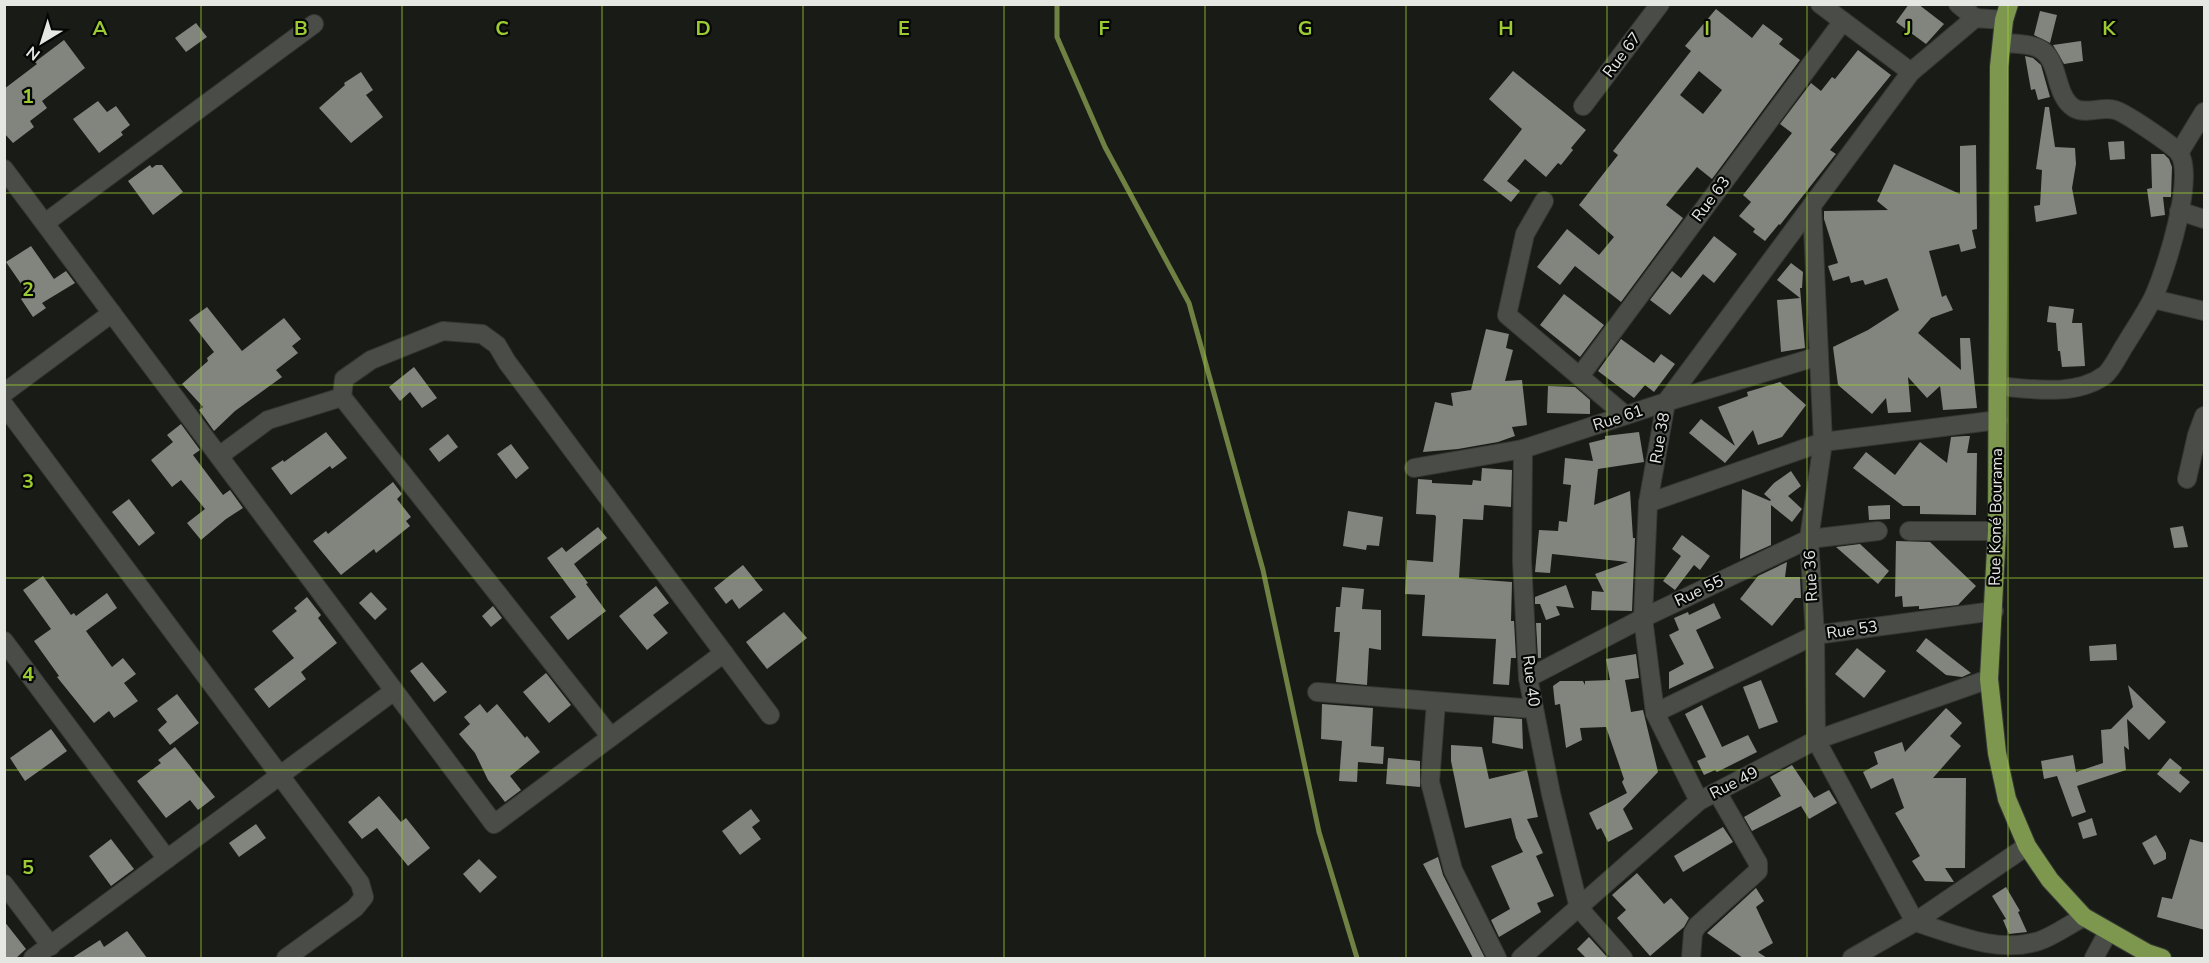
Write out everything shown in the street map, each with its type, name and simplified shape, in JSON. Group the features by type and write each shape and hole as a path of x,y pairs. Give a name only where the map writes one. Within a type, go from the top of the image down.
{"highway":[{"name":"Rue Koné Bourama","path":"2007,12 1999,67 1997,531 1989,679 1998,753 2007,799 2027,846 2050,880 2084,917 2147,953 2162,958"}],"street":[{"name":"Rue 67","path":"1583,106 1660,4"},
{"path":"1821,4 1911,72"},
{"path":"1958,4 1975,18 2007,12"},
{"name":"Rue 38","path":"1699,801 1655,713 1643,618 1648,503 1666,402 1911,72 1975,18"},
{"name":"Rue 63","path":"1580,376 1843,21"},
{"path":"45,224 314,24"},
{"path":"1998,386 2060,389 2086,384 2106,374 2153,299 2168,262 2179,211 2184,169 2180,153 2138,123 2115,110 2077,110 2065,101 2050,58 2044,52 2036,47 2002,43"},
{"path":"2180,153 2205,112"},
{"path":"4,169 494,824 724,653"},
{"path":"1544,201 1525,234 1507,315 1625,416"},
{"name":"Rue 36","path":"1812,205 1823,442 1809,539 1815,635 1816,740 1915,922"},
{"path":"2179,211 2205,219"},
{"path":"2153,299 2205,311"},
{"path":"4,393 112,313"},
{"path":"611,737 342,397 344,380 370,360 443,331 482,334 497,345 507,362 770,715"},
{"name":"Rue 61","path":"1414,468 1523,450 1666,402 1819,356"},
{"path":"219,456 268,420 342,397"},
{"path":"4,405 360,883 364,897 355,908 286,958"},
{"path":"2187,479 2197,435 2205,416"},
{"path":"1648,503 1823,442 1998,420"},
{"name":"Rue 40","path":"1523,450 1522,561 1528,678 1551,794 1579,908"},
{"name":"Rue 55","path":"1528,678 1643,618 1809,539 1878,531"},
{"path":"1909,531 1997,531"},
{"name":"Rue 53","path":"1655,713 1815,635 1994,611"},
{"path":"4,641 167,859"},
{"name":"Rue 49","path":"1521,958 1699,801 1816,740 1989,679"},
{"path":"33,958 394,691"},
{"path":"1317,692 1534,709"},
{"path":"1436,702 1430,782 1453,870 1497,958"},
{"path":"1691,958 1693,933 1697,926 1758,871 1758,863 1717,792"},
{"path":"1852,958 1915,922 2027,846"},
{"path":"4,884 51,946"},
{"path":"1579,908 1623,958"},
{"path":"1915,922 1989,944 2039,950 2084,917"},
{"path":"2094,958 2108,932"}],"building":[{"path":"1909,4 1918,4 1944,24 1926,44 1896,22"},
{"path":"1716,9 1752,38 1763,24 1783,39 1779,44 1800,60 1712,179 1697,167 1666,205 1683,218 1621,302 1575,266 1560,285 1537,267 1567,229 1599,255 1614,237 1579,205 1618,155 1613,151 1691,51 1685,46","holes":["1699,71 1722,90 1703,114 1680,95"]},
{"path":"2040,11 2057,15 2050,43 2034,35"},
{"path":"196,23 207,37 186,52 175,38"},
{"path":"64,40 85,68 42,101 47,108 30,121 34,127 13,143 4,133 4,89"},
{"path":"2081,41 2083,61 2064,64 2053,45"},
{"path":"1858,50 1891,75 1830,150 1836,154 1765,241 1753,232 1755,229 1739,216 1751,202 1743,195 1792,133 1780,124 1811,83 1821,91 1832,77 1835,79"},
{"path":"2025,56 2033,58 2041,65 2050,97 2038,100 2035,89 2031,90"},
{"path":"1513,71 1586,130 1561,165 1558,163 1546,177 1525,159 1507,181 1520,191 1511,202 1483,180 1522,129 1489,99"},
{"path":"361,72 373,90 366,95 383,117 351,143 319,108 345,85 344,83"},
{"path":"98,101 107,112 116,106 130,125 121,132 123,135 99,153 73,119"},
{"path":"2045,107 2049,107 2055,147 2075,148 2076,164 2072,188 2077,214 2036,222 2034,206 2040,205 2042,170 2036,169"},
{"path":"2124,141 2125,159 2110,160 2108,142"},
{"path":"1976,145 1977,229 1972,230 1976,248 1961,252 1959,244 1929,251 1942,297 1946,295 1953,310 1931,318 1918,333 1961,370 1960,338 1970,338 1977,408 1943,410 1940,386 1927,398 1908,377 1911,412 1888,413 1886,398 1872,414 1838,385 1833,347 1868,330 1899,310 1887,278 1865,285 1863,280 1851,283 1849,276 1833,281 1828,266 1838,263 1824,219 1824,211 1888,210 1877,201 1894,164 1960,194 1960,146"},
{"path":"2151,154 2164,154 2172,167 2171,197 2163,197 2165,215 2151,217 2147,189 2152,188"},
{"path":"150,165 152,168 162,165 183,192 153,215 128,181"},
{"path":"1714,236 1737,254 1714,283 1703,274 1670,315 1650,300 1672,271 1681,278"},
{"path":"31,246 54,279 66,271 75,283 42,303 46,308 33,317 21,299 28,294 6,262"},
{"path":"1791,263 1803,272 1802,288 1800,288 1805,348 1781,352 1777,300 1800,298 1777,280"},
{"path":"1564,294 1604,325 1580,357 1540,325"},
{"path":"2049,306 2074,309 2072,323 2082,323 2085,366 2062,367 2060,351 2058,351 2056,323 2047,322"},
{"path":"207,307 242,351 284,318 301,339 292,346 298,353 276,370 282,377 235,411 214,431 199,410 203,407 182,384 208,361 207,358 214,352 189,320"},
{"path":"1486,329 1509,334 1506,348 1513,350 1505,381 1522,380 1527,425 1512,427 1515,436 1498,442 1423,452 1435,402 1453,406 1451,393 1471,390"},
{"path":"1621,339 1654,363 1661,354 1675,364 1654,392 1645,385 1634,398 1598,371"},
{"path":"414,367 437,398 422,408 410,392 400,401 389,387"},
{"path":"1780,382 1806,405 1782,437 1758,445 1753,430 1725,463 1689,433 1701,419 1735,446 1718,407 1748,396 1747,392"},
{"path":"1548,386 1575,387 1590,400 1590,414 1547,413"},
{"path":"181,424 200,450 193,455 223,495 230,490 243,508 201,540 187,523 205,509 181,480 172,487 151,460 173,442 167,435"},
{"path":"326,432 347,458 332,469 330,466 291,495 271,468 283,460 284,462"},
{"path":"1639,432 1644,462 1598,469 1594,505 1630,491 1633,538 1635,538 1632,611 1591,610 1592,591 1604,592 1595,574 1628,562 1552,554 1550,573 1535,572 1539,530 1558,531 1559,521 1567,522 1571,485 1563,484 1565,458 1593,461 1589,443 1605,439 1605,436"},
{"path":"448,434 458,447 439,462 429,449"},
{"path":"1970,436 1967,453 1977,453 1976,515 1920,514 1920,506 1903,506 1853,468 1866,452 1895,475 1920,442 1947,463 1951,437"},
{"path":"511,444 529,468 516,479 497,454"},
{"path":"1482,468 1512,470 1511,507 1484,505 1483,520 1463,519 1459,578 1512,582 1511,621 1514,621 1516,658 1511,658 1509,685 1493,684 1496,639 1422,636 1425,595 1405,594 1407,560 1433,562 1436,517 1435,515 1416,514 1418,479 1432,480 1432,483 1472,485 1473,480 1481,481"},
{"path":"1791,471 1801,486 1788,496 1802,509 1792,522 1771,505 1771,545 1740,559 1742,489 1770,501 1764,494 1774,483"},
{"path":"393,482 402,494 397,499 411,517 406,521 410,526 376,553 374,549 341,575 313,541 326,531 328,534"},
{"path":"129,499 155,533 139,546 112,512"},
{"path":"1890,505 1890,519 1869,520 1868,506"},
{"path":"1348,511 1383,517 1379,546 1367,545 1366,550 1343,546"},
{"path":"2183,526 2188,547 2174,548 2170,528"},
{"path":"598,527 607,538 574,564 606,611 568,640 550,617 576,597 547,558 562,547 566,552"},
{"path":"1682,535 1710,556 1700,570 1694,565 1675,590 1663,581 1681,556 1672,549"},
{"path":"1896,541 1930,542 1976,586 1958,605 1922,609 1919,609 1919,606 1903,607 1902,596 1895,597"},
{"path":"1860,544 1889,571 1878,584 1836,547"},
{"path":"1787,562 1785,577 1800,577 1801,598 1795,598 1772,626 1740,599 1758,576"},
{"path":"743,565 763,590 739,609 732,599 726,604 714,588"},
{"path":"43,576 71,615 74,613 76,616 107,593 117,608 86,631 112,667 123,658 136,674 124,683 138,701 114,718 109,711 94,723 57,677 59,676 34,641 51,629 23,590"},
{"path":"1566,585 1574,608 1556,606 1560,615 1546,620 1540,604 1535,604 1535,597"},
{"path":"656,586 669,603 653,615 668,633 647,650 619,616"},
{"path":"1342,587 1364,589 1362,609 1381,610 1381,650 1369,648 1367,685 1336,682 1340,632 1334,632 1336,607 1340,607"},
{"path":"371,592 387,609 375,620 359,603"},
{"path":"307,597 321,615 318,618 337,643 301,672 306,679 269,708 254,689 294,658 272,631 297,611 294,608"},
{"path":"1714,603 1721,618 1696,630 1714,668 1669,689 1669,672 1684,664 1669,635 1679,630 1674,618 1688,612 1689,615"},
{"path":"493,606 502,618 491,627 482,616"},
{"path":"784,612 807,638 767,669 746,642"},
{"path":"1536,623 1541,623 1541,658 1538,658"},
{"path":"1926,638 1971,673 1962,677 1946,675 1916,651"},
{"path":"2116,644 2117,660 2090,661 2089,646"},
{"path":"1857,648 1886,671 1864,698 1835,674"},
{"path":"1636,654 1639,678 1625,680 1631,712 1643,710 1658,772 1623,809 1633,829 1608,842 1601,828 1597,830 1589,813 1627,793 1606,727 1580,728 1582,740 1566,748 1560,704 1555,705 1553,686 1560,681 1583,681 1585,685 1585,681 1610,680 1606,659"},
{"path":"422,662 447,692 434,702 410,671"},
{"path":"546,673 571,705 549,723 523,692"},
{"path":"1761,680 1778,722 1759,729 1743,687"},
{"path":"2128,685 2166,722 2149,740 2127,719 2129,750 2124,746 2126,770 2077,786 2086,812 2072,817 2057,776 2044,779 2041,761 2073,755 2076,772 2103,763 2101,730 2111,729 2133,707"},
{"path":"177,694 199,723 170,745 158,730 167,722 157,709"},
{"path":"480,704 487,713 497,704 525,738 527,736 540,752 510,776 521,790 505,802 488,780 475,753 459,734 470,724 464,717"},
{"path":"1322,704 1373,708 1371,746 1384,747 1383,764 1358,762 1357,782 1339,781 1342,741 1321,739"},
{"path":"1702,705 1722,747 1748,735 1757,752 1717,772 1715,770 1704,775 1697,761 1706,757 1685,714"},
{"path":"1946,708 1962,723 1950,736 1961,746 1933,778 1966,778 1965,868 1945,868 1954,882 1925,881 1912,861 1920,856 1895,813 1904,808 1893,778 1871,789 1863,772 1878,764 1874,752 1902,742 1905,752"},
{"path":"1494,717 1522,719 1523,749 1492,743"},
{"path":"51,729 67,751 25,781 10,758"},
{"path":"1451,745 1482,747 1489,779 1527,770 1538,817 1527,819 1543,853 1536,856 1554,896 1537,903 1541,912 1499,937 1491,920 1510,909 1491,866 1523,852 1516,838 1511,818 1465,828 1451,761"},
{"path":"175,747 215,797 198,810 190,800 166,818 137,781 161,763 158,760"},
{"path":"1388,758 1420,761 1420,787 1386,784"},
{"path":"2170,758 2182,768 2179,773 2190,782 2180,793 2157,774"},
{"path":"1792,765 1814,798 1829,790 1837,803 1809,819 1801,806 1752,831 1744,817 1781,796 1770,777"},
{"path":"379,796 401,822 406,818 430,848 408,866 377,828 362,839 348,822"},
{"path":"751,809 760,821 752,827 761,839 740,855 722,831"},
{"path":"2092,818 2097,835 2083,839 2078,823"},
{"path":"256,824 266,838 239,857 229,843"},
{"path":"1723,827 1733,842 1683,872 1674,856"},
{"path":"2156,835 2166,853 2166,859 2154,865 2142,843"},
{"path":"111,839 134,869 111,886 89,856"},
{"path":"2190,839 2205,843 2205,930 2157,917 2162,897 2172,899"},
{"path":"1438,857 1443,875 1485,958 1473,958 1423,864"},
{"path":"479,859 497,877 480,893 463,874"},
{"path":"1637,873 1664,904 1671,898 1689,918 1684,927 1650,956 1617,918 1626,910 1612,895"},
{"path":"2006,887 2020,911 2018,912 2027,932 2009,934 2003,920 2006,919 1992,896"},
{"path":"1756,888 1764,901 1756,907 1773,943 1758,952 1767,958 1743,958 1707,933"},
{"path":"4,921 26,949 16,958 4,958"},
{"path":"127,931 147,958 72,958 100,940 104,947"},
{"path":"1589,937 1608,958 1586,958 1577,949"}],"waterway":[{"path":"1057,4 1057,37 1105,147 1189,303 1263,570 1319,832 1357,958"}]}
